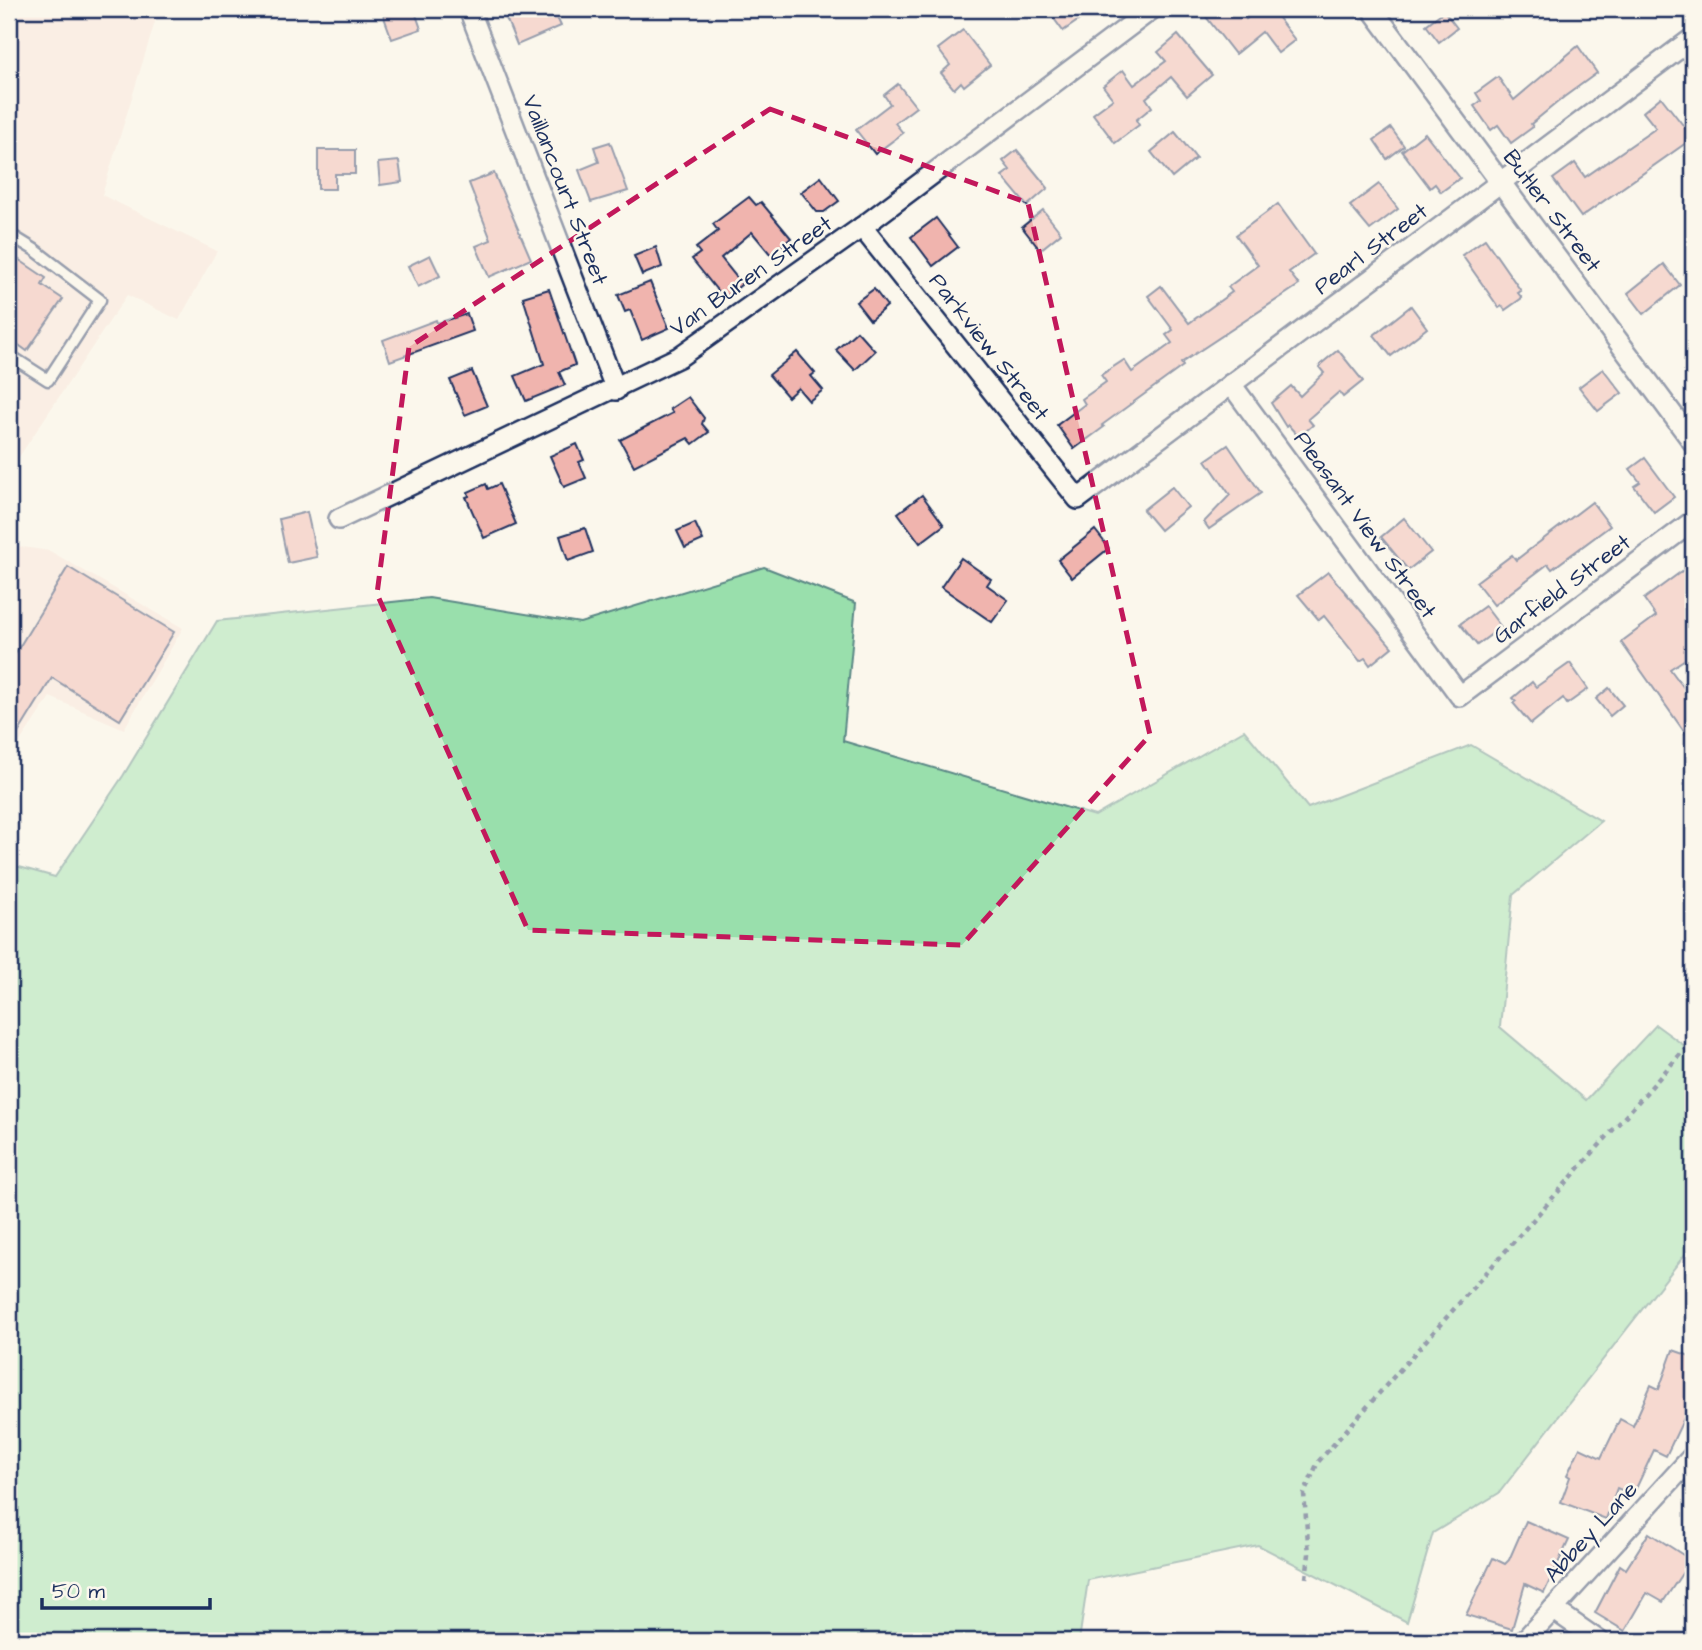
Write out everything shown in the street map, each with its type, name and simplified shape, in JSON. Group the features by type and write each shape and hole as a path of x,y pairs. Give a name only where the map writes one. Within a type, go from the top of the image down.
{"street":[{"name":"Vaillancourt Street","path":"469,9 616,390"},
{"name":"Van Buren Street","path":"339,519 616,390 702,342 862,227 1152,9"},
{"name":"Butler Street","path":"1372,9 1693,442"},
{"name":"Pearl Street","path":"1078,499 1693,38"},
{"name":"Parkview Street","path":"862,227 1078,499"},
{"name":"Pleasant View Street","path":"1231,384 1460,696"},
{"name":"Garfield Street","path":"1460,696 1693,520"},
{"name":"Abbey Lane","path":"1524,1641 1693,1456"},
{"path":"1553,1609 1600,1641"}],"lane":[{"path":"9,234 35,250 100,300 48,380 9,355"}],"path":[{"path":"1306,1578 1309,1553 1304,1494 1318,1462 1693,1040"}],"highlighted area":[{"path":"770,109 1028,203 1150,735 962,945 528,930 377,594 409,347"}],"shaded area":[{"path":"11,9 159,9 102,195 217,251 179,320 127,295 9,472"},
{"path":"9,545 50,551 183,628 124,729 50,697 9,758"}],"green space":[{"path":"764,567 856,603 843,741 1095,816 1244,730 1308,808 1471,745 1601,821 1513,895 1500,1027 1586,1100 1656,1025 1693,1052 1693,1244 1499,1493 1433,1533 1407,1622 1258,1545 1088,1580 1079,1641 9,1641 9,864 55,877 123,776 217,621 429,598 580,623"}],"water":[{"path":"1220,1633 1272,1641 1193,1641"}],"building":[{"path":"381,9 414,9 421,29 392,39"},
{"path":"527,9 553,9 561,26 517,45 506,18"},
{"path":"1047,9 1095,9 1063,31"},
{"path":"1200,9 1238,9 1246,19 1259,9 1271,9 1295,40 1278,53 1262,32 1235,54"},
{"path":"1444,11 1457,28 1439,42 1426,25"},
{"path":"963,30 990,65 964,86 961,82 954,89 941,73 950,65 938,49"},
{"path":"1178,35 1212,75 1187,96 1171,77 1146,98 1152,107 1136,120 1139,125 1115,143 1093,114 1113,99 1103,86 1123,70 1134,85 1166,61 1158,52"},
{"path":"1578,46 1597,73 1564,97 1531,124 1533,127 1511,143 1498,125 1491,130 1474,106 1481,101 1476,93 1498,77 1514,100"},
{"path":"898,84 916,107 895,123 903,133 875,154 856,130 890,104 884,95"},
{"path":"1661,97 1693,138 1581,217 1553,179 1575,163 1585,177 1656,128 1643,112"},
{"path":"1391,128 1404,146 1387,159 1374,140"},
{"path":"1175,132 1196,158 1172,178 1151,152"},
{"path":"1425,133 1460,178 1441,192 1435,184 1430,188 1402,151"},
{"path":"610,142 628,191 591,202 579,170 599,162 594,147"},
{"path":"318,150 355,150 355,174 335,174 335,189 318,189"},
{"path":"1017,150 1048,188 1027,206 1002,176 1010,170 1003,161"},
{"path":"399,161 402,182 380,185 378,163"},
{"path":"494,173 531,259 489,277 476,246 491,240 469,183"},
{"path":"821,177 839,201 824,212 817,212 801,192"},
{"path":"1379,184 1398,209 1370,230 1350,206"},
{"path":"749,197 756,205 761,202 791,238 771,255 752,232 721,258 742,284 724,299 692,259 700,253 696,248 718,231 713,224"},
{"path":"1278,204 1314,254 1289,272 1299,285 1181,363 1183,366 1102,425 1104,427 1074,449 1057,425 1085,404 1082,399 1106,382 1101,375 1124,360 1132,372 1172,343 1166,335 1173,330 1148,296 1161,286 1189,323 1232,292 1228,287 1258,265 1236,235"},
{"path":"1043,210 1061,233 1040,250 1022,227"},
{"path":"936,218 958,247 933,266 911,237"},
{"path":"1485,239 1521,291 1518,293 1522,298 1505,310 1502,306 1499,308 1462,255"},
{"path":"656,247 662,267 642,275 634,256"},
{"path":"9,253 46,278 42,285 63,299 27,351 9,338"},
{"path":"430,255 440,276 418,287 408,266"},
{"path":"1664,264 1680,285 1644,314 1628,293"},
{"path":"650,282 669,328 642,340 630,310 625,312 618,295"},
{"path":"549,289 575,365 559,372 565,385 526,401 515,376 544,364 523,297"},
{"path":"874,289 887,306 870,320 856,302"},
{"path":"1411,306 1427,328 1391,356 1374,335"},
{"path":"467,314 473,331 390,361 383,340 436,320 437,323"},
{"path":"857,331 875,351 855,370 836,350"},
{"path":"1338,350 1363,381 1343,397 1339,392 1308,419 1313,425 1299,437 1288,425 1286,427 1271,403 1291,386 1300,396 1324,373 1319,367 1321,364"},
{"path":"797,352 815,373 811,376 823,390 809,401 798,388 788,397 769,375"},
{"path":"1603,369 1622,393 1598,411 1579,387"},
{"path":"472,371 487,406 465,415 450,380"},
{"path":"688,397 704,418 702,424 709,432 693,444 688,438 634,466 620,440 673,413 670,409"},
{"path":"577,444 584,460 579,462 586,478 564,487 550,456"},
{"path":"1228,445 1261,493 1209,529 1204,522 1230,495 1206,460"},
{"path":"1645,458 1674,497 1654,512 1634,486 1640,482 1630,469"},
{"path":"486,484 488,489 499,484 516,524 484,538 466,497 469,496 468,492"},
{"path":"1172,487 1188,507 1160,530 1143,510"},
{"path":"922,495 944,525 920,543 898,513"},
{"path":"1592,502 1610,526 1552,569 1548,564 1494,605 1476,582 1512,555 1516,560"},
{"path":"307,512 317,557 288,563 279,519"},
{"path":"1404,518 1431,552 1408,570 1381,537"},
{"path":"695,523 703,540 685,548 677,531"},
{"path":"585,528 593,552 568,561 560,536"},
{"path":"1095,530 1109,548 1072,578 1058,560"},
{"path":"961,558 991,579 987,585 1008,600 992,622 941,587"},
{"path":"1693,563 1693,654 1670,669 1693,700 1693,744 1621,642 1656,616 1644,599"},
{"path":"68,567 174,632 120,720 52,678 9,748 9,664"},
{"path":"1328,572 1392,647 1370,665 1365,658 1360,661 1324,616 1319,620 1298,595"},
{"path":"1485,606 1501,627 1477,645 1460,624"},
{"path":"1570,663 1588,689 1567,704 1563,698 1531,724 1513,703 1516,701 1513,698 1532,682 1536,687"},
{"path":"1609,688 1623,705 1610,716 1596,699"},
{"path":"1673,1350 1693,1357 1693,1416 1688,1414 1684,1418 1666,1456 1654,1450 1633,1495 1617,1488 1606,1519 1561,1502 1570,1477 1567,1475 1580,1448 1601,1458 1620,1419 1633,1426 1651,1385 1659,1389"},
{"path":"1526,1521 1569,1540 1544,1593 1525,1584 1512,1629 1466,1615 1493,1558 1505,1564 1509,1560"},
{"path":"1649,1533 1691,1560 1663,1602 1647,1593 1625,1631 1595,1613 1620,1565 1626,1569"}]}
